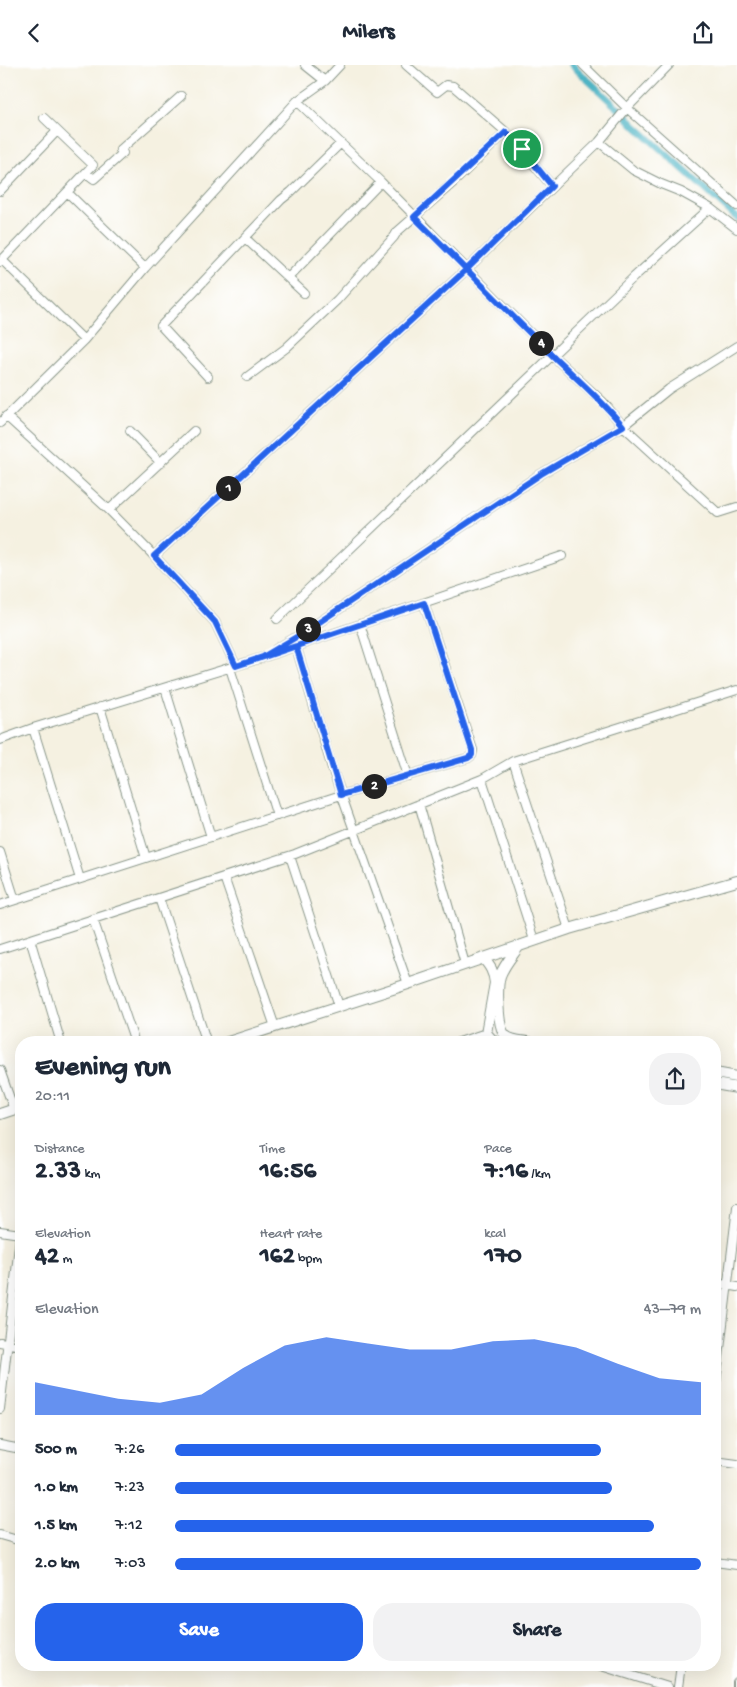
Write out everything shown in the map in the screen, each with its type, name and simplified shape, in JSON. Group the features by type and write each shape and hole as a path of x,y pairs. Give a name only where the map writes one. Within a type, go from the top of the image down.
{"street":[{"path":"305,65 325,81"},
{"path":"0,423 84,339 145,268 298,101 325,81 340,65"},
{"path":"406,65 437,92 446,85 453,86 506,132 552,186"},
{"path":"583,65 627,108 737,206"},
{"path":"154,556 467,269 599,142 615,121 669,65"},
{"path":"86,173 94,179 123,153 120,150 181,96"},
{"path":"298,101 553,356 603,402 623,426 718,513 737,507"},
{"path":"44,118 93,165 1,261 84,339"},
{"path":"1,187 57,131"},
{"path":"247,377 286,348 337,299 397,232 506,132"},
{"path":"599,142 633,170 681,192 710,208 737,229"},
{"path":"208,377 160,326 280,200 291,192 341,143"},
{"path":"288,278 381,182"},
{"path":"67,192 145,268"},
{"path":"277,619 634,277 710,208"},
{"path":"245,238 304,293"},
{"path":"261,658 303,633 541,474 623,426 669,389 737,345"},
{"path":"6,416 109,510 215,622 233,667 277,816"},
{"path":"130,431 161,463"},
{"path":"109,510 194,431"},
{"path":"0,740 33,728 261,658 562,556"},
{"path":"0,905 341,795 468,758 472,755 472,750 424,603"},
{"path":"360,624 408,776"},
{"path":"296,646 341,795 408,984"},
{"path":"165,687 211,837"},
{"path":"0,949 290,856 482,779 513,761 737,690"},
{"path":"100,707 146,858"},
{"path":"33,728 80,879"},
{"path":"513,761 569,929"},
{"path":"482,779 534,940"},
{"path":"419,804 465,964"},
{"path":"0,852 15,901"},
{"path":"290,856 339,1006"},
{"path":"224,877 275,1027"},
{"path":"247,1036 408,984 534,940 737,881"},
{"path":"159,898 205,1036"},
{"path":"93,919 133,1036"},
{"path":"30,939 59,1036"},
{"path":"507,1036 502,1032 500,1024 500,975 519,946"},
{"path":"483,958 493,971 494,983 486,1036"},
{"path":"0,1071 15,1105"},
{"path":"721,1074 737,1077"},
{"path":"721,1085 737,1088"},
{"path":"0,1114 15,1110"},
{"path":"721,1338 737,1207"},
{"path":"0,1231 15,1231"},
{"path":"0,1409 4,1343 15,1271"},
{"path":"721,1284 737,1287"},
{"path":"0,1445 15,1448"},
{"path":"721,1462 737,1464"},
{"path":"0,1535 15,1539"},
{"path":"721,1563 737,1565"},
{"path":"630,1671 668,1687"},
{"path":"678,1687 680,1671"}],"waterway":[{"path":"572,65 634,125 737,218"}],"route":[{"path":"522,149 506,132 414,217 467,269 553,356 603,402 623,426 541,474 303,633 261,658 296,646 424,603 472,750 472,755 468,758 341,795 296,646 261,658 236,666 215,622 154,556 467,269 552,186 522,149"}]}
